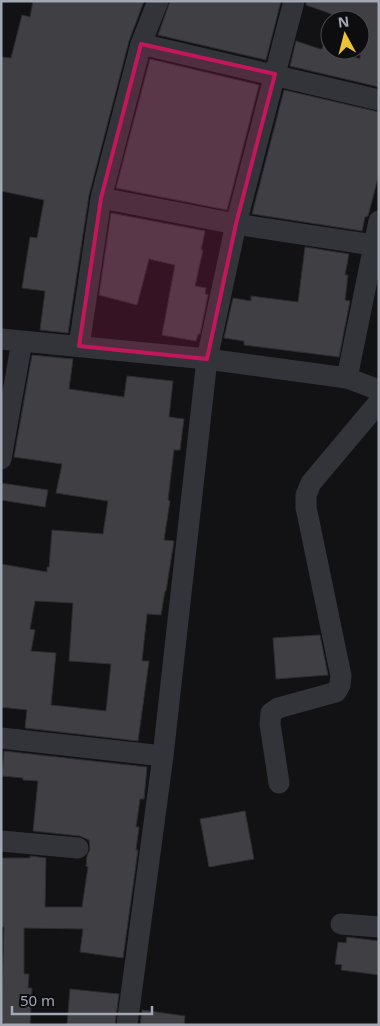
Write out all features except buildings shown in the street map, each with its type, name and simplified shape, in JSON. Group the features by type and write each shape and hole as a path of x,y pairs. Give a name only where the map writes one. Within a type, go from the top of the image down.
{"street":[{"path":"78,346 101,198 141,44 158,1"},
{"path":"127,1025 163,756 207,359 236,224 294,1"},
{"path":"141,44 379,100"},
{"path":"101,198 236,224 373,245"},
{"path":"348,378 379,222"},
{"path":"1,459 12,340 207,359 348,378 379,390"},
{"path":"279,783 270,724 271,713 278,708 336,692 340,685 341,676 306,507 306,495 311,483 379,402"},
{"path":"1,738 163,756"},
{"path":"1,841 78,848"},
{"path":"341,924 379,927"}],"highlighted area":[{"path":"141,44 275,74 236,224 207,359 79,346 101,198"}]}
